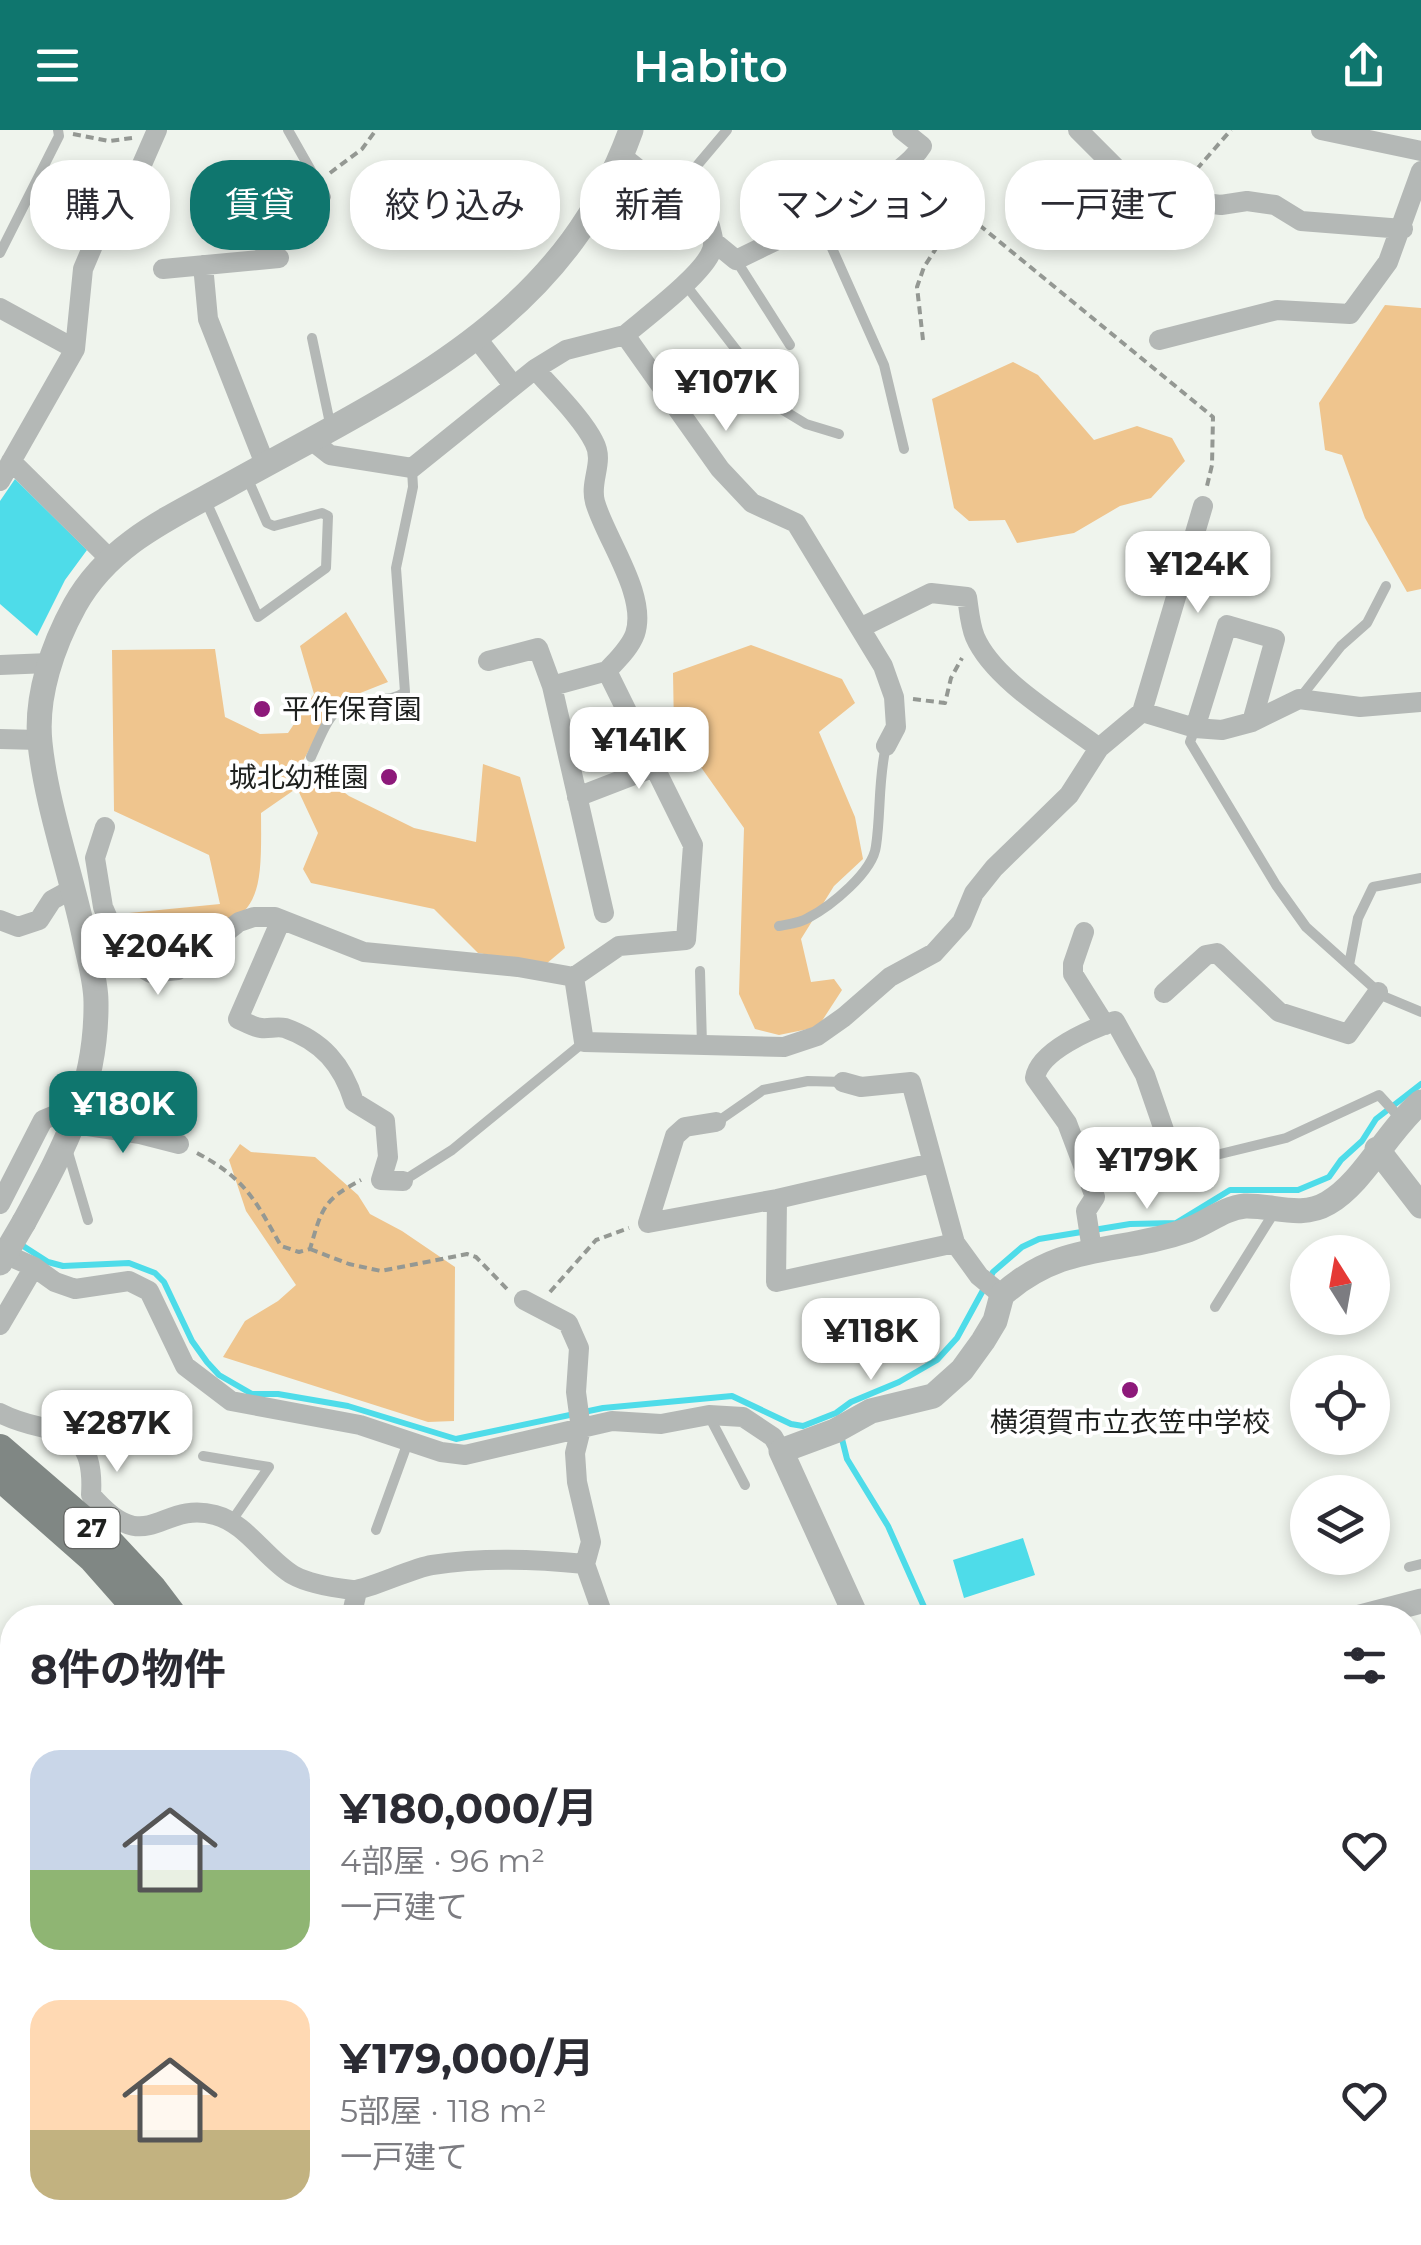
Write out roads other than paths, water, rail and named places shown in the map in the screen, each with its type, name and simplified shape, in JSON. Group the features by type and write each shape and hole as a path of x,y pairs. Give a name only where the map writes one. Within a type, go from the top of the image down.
{"main road":[{"name":"27","path":"0,1448 110,1544 164,1605"},
{"name":"27","path":"0,1476 94,1558 135,1605"}],"street":[{"path":"0,1263 74,1125 94,1044 96,998 84,895 39,740 49,663 76,603 109,558 142,534 478,340 551,270 586,222 622,156 631,130"},
{"path":"902,130 922,146 913,160"},
{"path":"1078,130 1126,178 1164,198 1221,204 1247,201 1275,206 1302,221 1403,229"},
{"path":"1320,130 1421,151"},
{"path":"0,481 75,349 83,269 96,236 136,178 155,133"},
{"path":"622,156 627,160"},
{"path":"1159,340 1277,310 1350,314 1388,262 1421,171"},
{"path":"720,247 736,260 756,250"},
{"path":"321,434 330,454 412,468 513,384 566,350 624,335 685,283 712,250"},
{"path":"162,269 280,258"},
{"path":"203,266 208,319 256,470"},
{"path":"0,308 75,349"},
{"path":"624,335 720,470 752,503 796,523 883,666 894,697 896,727 886,746"},
{"path":"478,340 513,384"},
{"path":"536,369 594,440 600,460 594,500 627,576 637,631 608,671 552,686"},
{"path":"11,461 109,558"},
{"path":"574,978 584,1042 784,1046 816,1036 890,976 934,954 962,922 974,893 984,881 1068,795 1099,748 1142,712 1203,506"},
{"path":"860,628 931,593 968,598 974,637 1004,676 1099,748"},
{"path":"1195,728 1226,626 1275,639 1252,722"},
{"path":"488,661 538,648 552,686 604,913"},
{"path":"0,665 49,663"},
{"path":"105,827 84,895 124,958 152,973 178,970 239,922 254,916 281,920 364,952 518,966 574,978 619,946 686,940 693,845 608,671"},
{"path":"1142,712 1195,728 1222,730 1252,722 1299,699 1360,706 1421,702"},
{"path":"0,740 39,740"},
{"path":"577,797 655,767"},
{"path":"0,920 18,927 39,920 52,900 84,895"},
{"path":"281,920 238,1019 260,1028 281,1026 333,1057 347,1078 354,1102 385,1121 388,1157 381,1180 404,1180"},
{"path":"1084,932 1072,964 1073,974 1105,1024"},
{"path":"1164,993 1206,955 1217,953 1279,1012 1348,1034 1378,992"},
{"path":"1090,1238 1086,1211 1095,1197 1084,1162 1067,1122 1035,1078 1036,1071 1068,1043 1116,1021 1145,1076 1174,1160"},
{"path":"843,1082 861,1087 911,1082 954,1243 978,1276 1002,1295"},
{"path":"781,1451 835,1431 871,1411 933,1396 962,1370 984,1341 996,1321 1002,1295 1090,1238 1190,1230 1234,1208 1247,1206 1294,1212 1324,1206 1350,1187 1401,1120 1421,1102"},
{"path":"0,1204 43,1120 180,1144"},
{"path":"716,1122 685,1126 675,1136 648,1223 932,1162"},
{"path":"1377,1149 1421,1206"},
{"path":"778,1198 776,1282 954,1243"},
{"path":"0,1252 74,1288 129,1281 150,1291 185,1366 231,1401 360,1425 408,1442 465,1455 612,1420 660,1424 709,1415 743,1417 772,1437 781,1451 850,1605"},
{"path":"0,1325 34,1267"},
{"path":"532,1304 568,1322 579,1348 576,1392 581,1429 575,1454 577,1482 592,1542 585,1564 599,1605"},
{"path":"0,1413 34,1427 59,1429 77,1441 93,1468 91,1495 120,1523 149,1526 193,1514 213,1514 231,1522 295,1577 356,1591 434,1564 534,1559 585,1564"},
{"path":"353,1605 356,1591"}],"lane":[{"path":"0,253 60,136 58,130"},
{"path":"288,130 305,160"},
{"path":"701,160 726,130"},
{"path":"833,250 884,364 904,449"},
{"path":"736,260 790,345"},
{"path":"685,283 783,410 806,424 840,434"},
{"path":"312,338 321,434"},
{"path":"310,757 338,708 354,698 395,699 405,692 396,568 413,487 412,468"},
{"path":"205,498 258,617 326,568 328,516 322,513 274,526 267,524 256,470"},
{"path":"1299,699 1341,646 1367,624 1386,586"},
{"path":"1195,728 1190,742 1276,885 1306,927 1378,992 1421,1012"},
{"path":"778,926 805,921 839,897 876,851 878,779 886,746"},
{"path":"1349,965 1358,918 1373,887 1421,878"},
{"path":"700,971 702,1046"},
{"path":"404,1180 452,1150 584,1042"},
{"path":"716,1122 763,1090 808,1081 843,1082"},
{"path":"1174,1160 1216,1155 1286,1138 1379,1095 1401,1120"},
{"path":"74,1125 70,1153 88,1220"},
{"path":"1214,1307 1276,1210"},
{"path":"709,1415 745,1485"},
{"path":"376,1530 408,1442"},
{"path":"203,1456 269,1467 231,1522"}],"water":[{"path":"15,479 87,550 65,580 37,636 0,604 0,501"},
{"path":"1023,1538 1035,1575 964,1598 953,1560"}],"waterway":[{"path":"20,1244 48,1262 63,1266 129,1263 155,1273 164,1282 192,1341 207,1362 219,1375 252,1394 278,1394 348,1406 456,1439 603,1408 732,1396 803,1426 937,1360 957,1338 993,1272 1022,1247 1039,1239 1130,1224 1176,1223 1230,1190 1298,1190 1329,1177 1376,1119 1421,1084"},
{"path":"841,1435 847,1459 888,1526 923,1605"}],"place":[{"name":"平作保育園","path":"262,709"},
{"name":"城北幼稚園","path":"389,777"},
{"name":"横須賀市立衣笠中学校","path":"1130,1390"}]}
